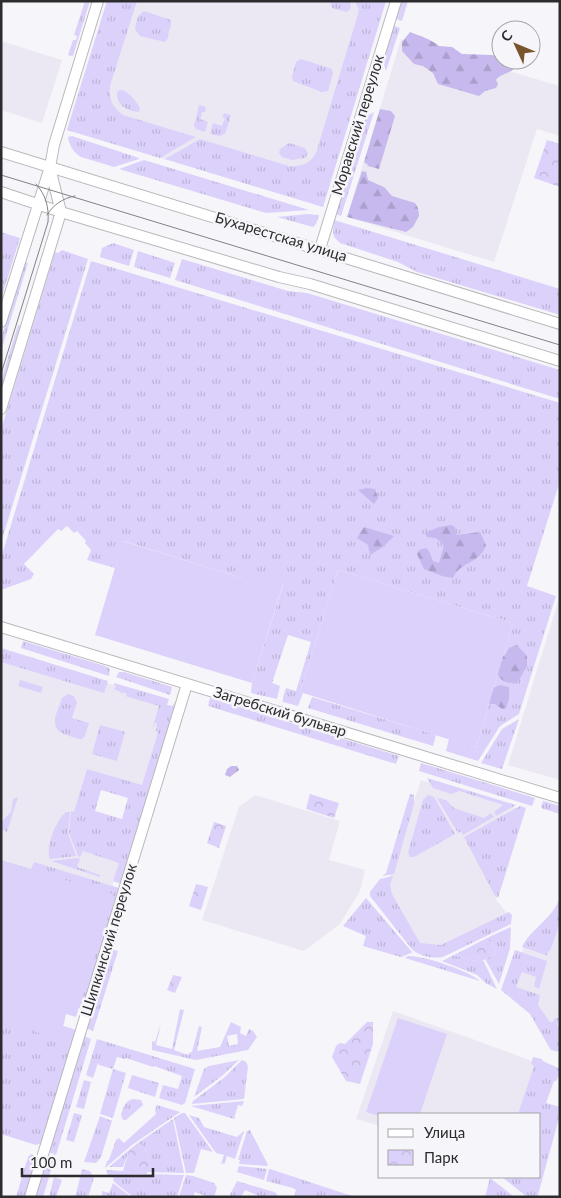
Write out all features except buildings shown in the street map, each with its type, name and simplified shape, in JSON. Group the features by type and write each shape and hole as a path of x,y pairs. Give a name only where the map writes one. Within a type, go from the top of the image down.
{"street":[{"path":"1,322 50,167 54,145 98,1"},
{"name":"Моравский переулок","path":"320,249 396,1"},
{"name":"Бухарестская улица","path":"1,152 560,324"},
{"path":"1,409 61,212 50,167"},
{"path":"1,192 61,212 279,277 310,284 560,361"},
{"name":"Загребский бульвар","path":"1,627 560,798"},
{"name":"Шипкинский переулок","path":"30,1197 187,684"}],"shaded area":[{"path":"107,1 386,1 323,207 67,130"},
{"path":"401,39 491,66 491,70 506,70 560,86 560,136 537,129 494,262 347,217"},
{"path":"1,41 62,60 42,123 1,110"},
{"path":"560,595 560,780 508,765"},
{"path":"1,651 167,701 141,790 91,775 72,830 124,847 110,894 1,861"},
{"path":"421,780 523,810 496,899 508,915 442,947 417,944 386,887"},
{"path":"255,795 340,821 329,860 365,870 360,891 340,924 304,951 202,920 239,807"},
{"path":"560,908 560,1032 510,986 525,943"},
{"path":"393,1011 537,1063 523,1113 378,1113 378,1125 356,1119"}],"green space":[{"path":"85,1 90,1 73,56 68,55 73,40 76,40 77,36 74,35"},
{"path":"107,1 137,1 110,86 111,99 114,105 123,115 196,137 160,158 67,130"},
{"path":"330,1 350,1 351,8 347,12 332,8"},
{"path":"355,1 386,1 323,207 165,159 200,139 289,166 301,165 311,160 316,153 358,14 359,10"},
{"path":"401,1 408,1 402,21 396,19"},
{"path":"144,11 171,20 168,38 165,42 140,36 136,31 138,16"},
{"path":"394,26 400,28 386,71 383,61"},
{"path":"410,32 439,46 452,47 462,54 491,55 491,70 512,70 498,77 496,88 485,91 479,96 438,84 433,73 423,66 414,64 402,51 402,42"},
{"path":"301,59 332,69 333,73 328,91 322,92 293,81 292,77 296,62"},
{"path":"122,90 135,100 140,108 139,112 131,111 120,103 117,96 118,91"},
{"path":"199,105 206,107 200,119 208,122 205,132 196,129 194,126"},
{"path":"380,109 391,111 395,116 379,169 368,166 367,169 368,165 364,162"},
{"path":"374,112 341,216 336,214 365,120 367,116"},
{"path":"224,113 231,115 225,134 219,136 210,134 213,123 222,126 225,118 222,117"},
{"path":"72,136 139,159 114,167 81,157 69,143 68,137"},
{"path":"547,140 560,144 560,187 534,178"},
{"path":"289,143 305,148 308,153 305,158 292,160 282,157 279,153 280,149"},
{"path":"144,160 309,210 266,213 119,169"},
{"path":"362,171 366,172 368,180 384,187 392,196 415,203 419,216 413,227 406,232 347,217"},
{"path":"307,214 319,215 313,227 277,217"},
{"path":"334,220 560,289 560,315 417,272 398,262 340,243 334,237"},
{"path":"1,232 20,238 1,299"},
{"path":"113,243 134,250 129,266 100,257 102,248"},
{"path":"62,250 88,259 1,543 1,430 55,252 58,253"},
{"path":"138,251 175,263 170,278 134,267"},
{"path":"182,259 288,291 307,293 560,370 560,399 175,280"},
{"path":"91,261 560,403 560,481 527,586 556,596 519,714 500,726 478,761 446,751 449,739 476,748 513,623 338,570 300,692 303,693 298,706 283,702 283,697 286,688 296,691 311,642 288,635 272,683 280,686 277,699 251,693 252,683 283,585 248,580 124,541 115,568 87,560 91,550 85,543 86,541 77,531 74,533 67,526 61,531 58,529 24,564 34,574 31,579 1,590 1,558"},
{"path":"25,262 28,263 1,351 1,339"},
{"path":"18,325 21,326 1,390 1,380"},
{"path":"375,489 378,498 374,504 358,490"},
{"path":"451,525 455,527 457,535 480,532 486,545 475,560 460,569 453,578 424,569 417,554 419,550 426,548 433,561 439,563 444,545 436,538 427,537 425,533 439,527"},
{"path":"364,527 394,536 383,547 370,555 368,545 357,538"},
{"path":"123,541 248,580 251,572 281,580 283,584 252,683 95,635"},
{"path":"338,570 513,623 476,748 300,692"},
{"path":"23,641 105,666 110,669 109,676 21,648"},
{"path":"517,645 527,656 527,666 518,682 509,683 503,681 498,676 495,668 500,658 505,655 509,648"},
{"path":"1,648 108,681 104,693 1,662"},
{"path":"119,672 172,687 170,695 116,677"},
{"path":"20,680 43,687 41,693 18,686"},
{"path":"114,683 169,699 167,705 173,706 174,702 175,706 121,884 113,881 119,863 83,851 80,857 78,856 69,833 71,811 74,812 87,769 142,785 158,732 156,731 157,723 155,723 152,730 159,706 125,696 127,695 125,692 121,694 121,692 114,689 116,686","holes":["101,790 128,798 122,819 95,811"]},
{"path":"500,685 509,687 509,699 506,708 502,709 495,704 487,704 486,691"},
{"path":"68,694 74,696 77,703 72,718 89,723 85,736 82,739 61,732 55,725 56,715 62,698"},
{"path":"312,697 436,735 433,746 308,708"},
{"path":"210,698 399,756 396,764 208,706"},
{"path":"519,719 502,769 481,763 502,729"},
{"path":"100,725 125,732 117,761 92,754"},
{"path":"421,763 535,798 532,806 419,771"},
{"path":"231,766 237,766 239,770 230,777 225,775 227,769"},
{"path":"427,778 516,805 496,816 494,812 503,805 459,791 451,794 433,788"},
{"path":"310,794 339,803 334,818 306,809"},
{"path":"410,794 414,795 414,804 394,874 382,876 386,873"},
{"path":"428,795 434,797 455,834 414,857 410,857 408,853 423,800"},
{"path":"18,797 7,832 1,829 1,822 11,812 13,799"},
{"path":"437,798 446,800 454,808 484,818 491,813 494,817 463,835 461,831 458,833"},
{"path":"543,801 560,806 560,814 541,808"},
{"path":"520,806 526,808 498,898 495,896 464,837"},
{"path":"66,812 70,812 68,833 76,856 50,859 49,848 52,834"},
{"path":"214,822 226,826 219,848 207,843"},
{"path":"80,859 77,867 100,875 100,877 51,861"},
{"path":"1,860 31,869 34,862 119,888 82,1009 71,1005 1,864"},
{"path":"1,861 113,894 76,1017 66,1014 63,1026 73,1029 69,1040 39,1033 1,1019"},
{"path":"393,876 390,885 392,894 420,943 441,945 509,912 512,915 511,924 443,957 421,955 411,948 370,896 370,892 380,879"},
{"path":"196,884 208,887 201,910 189,906"},
{"path":"560,897 560,923 547,955 549,956 522,947 557,905"},
{"path":"366,898 411,953 401,957 363,946 366,936 343,926"},
{"path":"511,927 510,948 499,984 485,959 496,952 490,938 491,936"},
{"path":"491,936 490,938 496,952 494,955 479,962 454,955"},
{"path":"110,949 118,951 93,1031 86,1028"},
{"path":"515,950 547,961 539,989 534,986 536,977 522,972 516,987 540,995 538,1005 550,1022 553,1022 555,1018 559,1018 557,1026 560,1027 560,1052 551,1050 530,1014 501,990"},
{"path":"454,955 479,962 483,960 497,989 487,984 477,975 442,961"},
{"path":"408,956 446,964 480,981 405,958"},
{"path":"173,975 182,977 175,993 167,990"},
{"path":"180,1009 184,1010 174,1050 188,1055 192,1052 199,1026 202,1027 197,1051 220,1047 231,1022 241,1027 240,1033 246,1036 249,1029 257,1037 248,1050 196,1060 152,1050 152,1041 155,1042 161,1023 156,1045 172,1049","holes":["237,1034 238,1044 229,1046 227,1036"]},
{"path":"1,1016 65,1019 63,1026 76,1030 42,1143 36,1145 1,1134"},
{"path":"398,1018 447,1034 420,1113 378,1113 378,1115 366,1112"},
{"path":"367,1022 373,1022 373,1044 360,1084 346,1081 332,1057 336,1046 340,1043 345,1044"},
{"path":"84,1036 91,1039 56,1155 49,1152"},
{"path":"97,1039 195,1069 185,1103 182,1105 159,1098 163,1085 178,1089 182,1076 126,1058 117,1057 113,1069 98,1063 93,1078 86,1075"},
{"path":"533,1057 542,1059 560,1069 560,1078 558,1077 554,1081 546,1103 560,1107 560,1114 537,1197 527,1197 503,1178 541,1178 541,1113 518,1113 534,1066 531,1064"},
{"path":"239,1060 194,1097 204,1069 209,1066"},
{"path":"242,1060 248,1066 244,1099 192,1104 193,1101 225,1077"},
{"path":"113,1069 126,1073 113,1118 100,1114"},
{"path":"132,1075 159,1083 155,1097 128,1088"},
{"path":"84,1080 91,1082 84,1109 76,1107"},
{"path":"133,1099 141,1100 143,1105 126,1120 123,1120 121,1115 124,1107 128,1101"},
{"path":"244,1101 242,1106 238,1105 234,1119 191,1106"},
{"path":"157,1105 180,1112 132,1145 105,1168 116,1140 119,1138 124,1143 156,1114"},
{"path":"74,1113 82,1115 74,1142 66,1140"},
{"path":"185,1113 213,1152 201,1149 194,1173 186,1173 174,1118"},
{"path":"189,1115 199,1118 204,1127 237,1137 244,1131 235,1159 227,1156 225,1163 221,1164 224,1155 216,1153"},
{"path":"100,1116 112,1121 101,1157 96,1163 84,1162"},
{"path":"173,1119 184,1173 147,1172 149,1163 147,1152 138,1143"},
{"path":"250,1130 267,1166 239,1164 240,1160 238,1160 247,1131"},
{"path":"138,1143 148,1154 149,1167 146,1177 123,1171 129,1150"},
{"path":"129,1150 123,1167 109,1167"},
{"path":"31,1154 36,1156 37,1159 25,1197 16,1197 28,1157"},
{"path":"47,1158 54,1160 43,1197 35,1197"},
{"path":"239,1166 267,1169 264,1180 237,1172"},
{"path":"82,1169 90,1171 94,1178 88,1197 74,1197 76,1194"},
{"path":"269,1169 355,1197 294,1197 296,1190 293,1188 266,1181"},
{"path":"106,1170 123,1171 145,1177 147,1174 184,1175 177,1197 133,1197 113,1181 114,1178 108,1176"},
{"path":"186,1175 214,1183 217,1188 214,1197 195,1192 193,1197 179,1197"},
{"path":"54,1177 62,1180 56,1197 49,1197"},
{"path":"490,1178 512,1195 512,1197 485,1197"},
{"path":"237,1181 274,1192 277,1194 277,1197 261,1197 245,1190 241,1197 229,1197"},
{"path":"113,1183 131,1197 102,1197 102,1191 109,1193"}],"tram line":[{"path":"1,175 560,345"},
{"path":"1,374 48,222 46,202 36,184"},
{"path":"47,215 59,202 75,196"}]}
